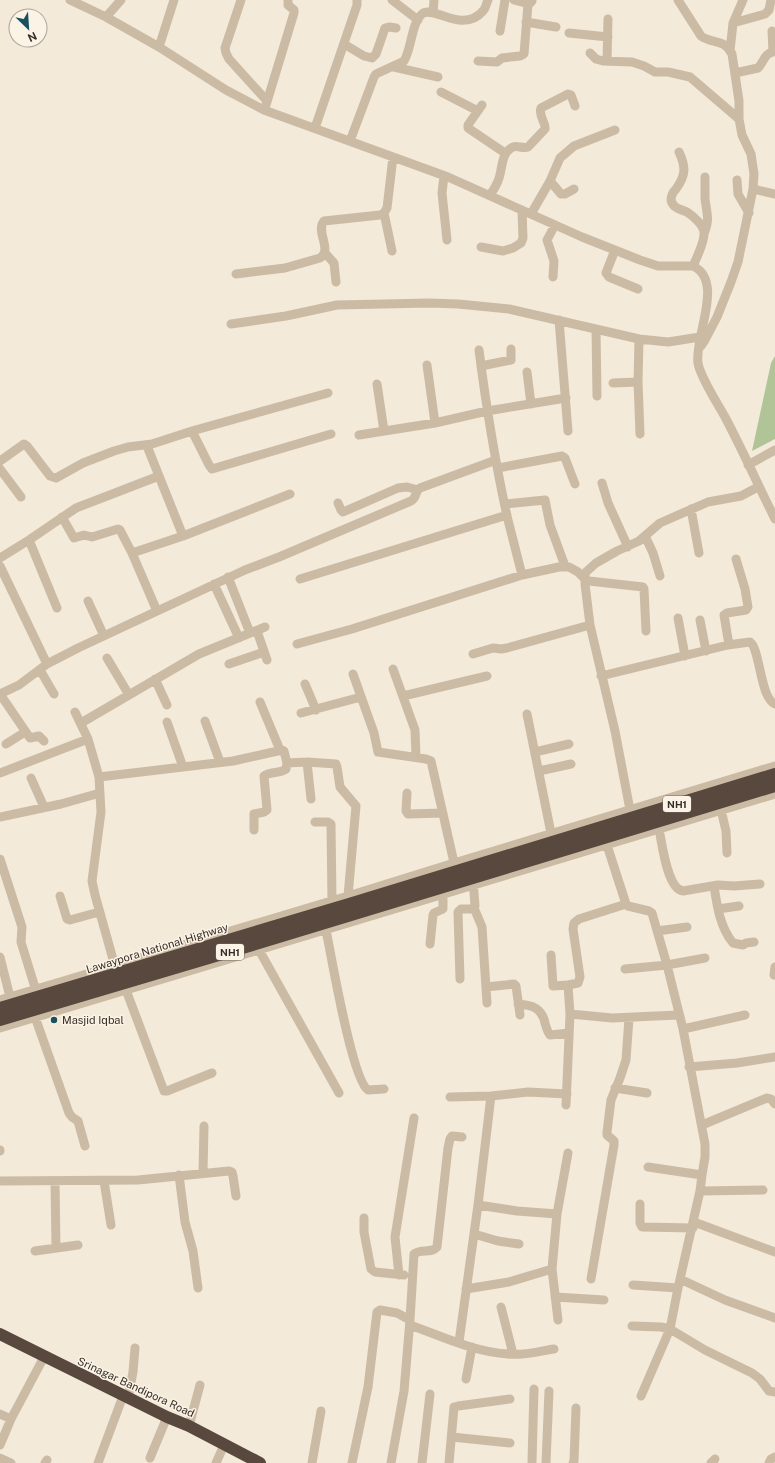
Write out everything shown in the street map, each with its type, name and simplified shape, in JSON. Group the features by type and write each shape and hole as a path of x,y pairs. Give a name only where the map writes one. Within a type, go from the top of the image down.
{"highway":[{"name":"NH1","path":"320,923 426,876 579,834 630,813 775,774"},
{"name":"NH1","path":"0,1020 320,923 473,881 605,842 775,786"},
{"name":"Lawaypora National Highway","path":"4,1003 116,969 320,923"},
{"name":"Srinagar Bandipora Road","path":"0,1334 125,1397 189,1426 260,1463"}],"street":[{"path":"106,17 122,0"},
{"path":"159,47 174,0"},
{"path":"241,0 226,48 226,53 229,59 266,105"},
{"path":"266,105 294,13 294,10 288,5 288,0"},
{"path":"315,128 357,5 357,0"},
{"path":"392,0 418,20"},
{"path":"433,13 434,0"},
{"path":"350,141 374,77 376,74 402,63 406,58 418,20 424,12 433,13 458,21 464,21 482,13 488,0"},
{"path":"500,31 505,0"},
{"path":"478,61 498,62 505,58 522,56 524,53 526,22 530,2 514,0"},
{"path":"678,0 701,36 718,42 730,51 733,58 742,135 750,154 754,174 749,212 738,262 714,322 699,348"},
{"path":"730,51 733,23 743,0"},
{"path":"733,23 765,14 769,10 771,0"},
{"path":"74,1 159,47 226,90 266,105 315,128 444,176 615,250 658,266 694,266 698,268 704,275 708,285 707,302 697,360 700,370 726,418 758,487 775,518"},
{"path":"607,61 608,18"},
{"path":"526,22 556,26"},
{"path":"344,44 364,56 372,58 376,54 385,28 396,28"},
{"path":"735,74 759,67 765,56 774,51 772,30"},
{"path":"569,33 608,37"},
{"path":"590,53 596,59 632,62 656,72 668,72 690,77 739,119"},
{"path":"394,67 438,77"},
{"path":"441,92 480,108 468,125 468,128 505,153"},
{"path":"490,195 498,182 505,153 515,146 525,148 528,147 545,129 546,126 540,113 543,106 568,94 571,95 575,106"},
{"path":"531,214 550,180 557,163 566,152 584,142 615,130"},
{"path":"679,152 684,162 684,170 680,183 672,196 672,202 674,207 690,214 702,226 704,234"},
{"path":"336,282 334,262 325,253 322,226 324,221 380,215 384,213 387,208 393,157"},
{"path":"444,176 442,193 447,240"},
{"path":"694,266 708,217 705,199 705,177"},
{"path":"550,180 561,194 565,194 574,189"},
{"path":"737,180 738,194 749,212"},
{"path":"753,189 775,194"},
{"path":"481,247 504,251 521,243 522,210"},
{"path":"384,213 392,252"},
{"path":"553,278 554,261 547,240 555,225"},
{"path":"615,250 606,275 638,289"},
{"path":"236,274 285,268 320,258 325,253"},
{"path":"231,324 286,316 337,305 429,303 509,309 639,339 668,342 700,337"},
{"path":"559,320 568,432"},
{"path":"596,329 597,396"},
{"path":"639,339 638,382 640,434"},
{"path":"481,366 511,360 511,349"},
{"path":"479,350 487,411 497,464 507,515 522,575"},
{"path":"427,365 435,423"},
{"path":"527,372 531,404"},
{"path":"613,383 638,382"},
{"path":"377,384 384,431"},
{"path":"0,461 24,444 53,478 60,476 83,463 114,451 128,447 147,446 192,431 328,393"},
{"path":"359,435 435,423 487,411 566,398"},
{"path":"192,431 209,466 212,469 332,434"},
{"path":"147,446 183,536"},
{"path":"748,465 775,450"},
{"path":"338,503 343,512 398,488 407,487 418,490 497,464 562,456 565,458 574,484"},
{"path":"0,469 21,497"},
{"path":"0,558 82,506 159,476"},
{"path":"602,483 608,502 628,547"},
{"path":"630,813 615,731 590,625 585,579 586,572 596,564 639,541 660,523 708,502 741,496 758,487"},
{"path":"44,741 39,736 31,739 0,694 19,685 44,667 104,636 228,577 411,501 415,498 418,490"},
{"path":"132,553 183,536 290,494"},
{"path":"505,504 545,500 550,524 565,566"},
{"path":"691,509 699,553"},
{"path":"300,579 507,515"},
{"path":"62,518 74,538 84,534 92,537 118,529 120,530 132,553 157,612"},
{"path":"645,536 654,553 660,576"},
{"path":"29,540 57,608"},
{"path":"729,645 724,615 727,613 746,610 748,607 745,589 736,559"},
{"path":"0,566 44,667 54,694"},
{"path":"297,644 352,629 522,575 565,566 573,568 585,579 642,587 644,589 646,631"},
{"path":"228,577 257,630 266,656 229,664"},
{"path":"214,584 239,638"},
{"path":"88,602 104,636"},
{"path":"678,618 685,656"},
{"path":"700,620 706,650"},
{"path":"473,654 493,648 507,648 590,625"},
{"path":"81,723 199,654 257,630"},
{"path":"601,676 706,650 746,642 753,644 765,689 771,701 775,704"},
{"path":"107,658 129,695"},
{"path":"393,669 416,733 416,757"},
{"path":"353,674 374,733 378,752 416,757 431,761 455,867 551,833 630,813 775,766"},
{"path":"403,696 487,676"},
{"path":"155,679 167,705"},
{"path":"305,684 316,710"},
{"path":"301,714 361,697"},
{"path":"254,830 254,814 265,812 267,810 264,776 285,770 287,763 285,753 280,750 260,702"},
{"path":"75,712 88,739 100,777 100,826 95,852 92,881 99,912 116,969 348,896 426,876"},
{"path":"528,714 551,833"},
{"path":"205,721 220,762"},
{"path":"167,722 183,766"},
{"path":"6,744 25,732"},
{"path":"0,773 88,739"},
{"path":"535,752 569,744"},
{"path":"100,777 239,760 280,750"},
{"path":"287,763 307,762 336,764 340,787 356,806 348,896"},
{"path":"307,762 311,799"},
{"path":"539,771 571,764"},
{"path":"31,778 44,807"},
{"path":"0,817 100,793"},
{"path":"407,793 406,811 408,814 443,813"},
{"path":"641,1396 670,1329 700,1191 706,1151 683,1030 678,1015 667,965 651,912 628,906 626,904 605,842 659,829 775,794"},
{"path":"721,810 726,831 727,853"},
{"path":"315,822 328,822 331,825 332,901"},
{"path":"659,829 668,871 675,886 679,890 683,891 714,886 760,884"},
{"path":"0,860 22,927 21,942 37,993"},
{"path":"0,1028 259,950 320,923 443,894 473,881 476,901 474,908 478,914 482,927 487,1003"},
{"path":"714,886 718,909 726,934 733,943 743,945 754,942"},
{"path":"430,944 433,915 434,913 443,909 443,894"},
{"path":"60,896 67,919 70,920 99,912"},
{"path":"550,955 553,986 576,984 580,979 573,929 574,923 576,920 583,917 626,904"},
{"path":"718,909 739,906"},
{"path":"460,979 459,911 461,909 474,908"},
{"path":"320,923 357,1068 366,1088 370,1090 384,1089"},
{"path":"657,931 687,927"},
{"path":"259,950 339,1093"},
{"path":"0,957 4,1003"},
{"path":"625,969 667,965 705,958"},
{"path":"486,987 514,984 520,1015"},
{"path":"566,1105 570,1014 568,985"},
{"path":"126,990 164,1091 212,1073"},
{"path":"518,1004 530,1005 538,1009 543,1014 550,1035 569,1033"},
{"path":"570,1014 629,1018 678,1015"},
{"path":"683,1030 745,1015"},
{"path":"35,1017 68,1113 78,1121 85,1146"},
{"path":"591,1279 614,1145 614,1141 607,1136 611,1100 626,1060 629,1018"},
{"path":"690,1067 737,1063 775,1057"},
{"path":"615,1088 647,1093"},
{"path":"450,1097 491,1096 528,1092 567,1094"},
{"path":"459,1342 491,1096"},
{"path":"702,1125 767,1098 771,1099 775,1104"},
{"path":"399,1275 395,1237 414,1118"},
{"path":"203,1173 204,1126"},
{"path":"391,1463 404,1391 416,1252 433,1250 437,1247 450,1139 452,1136 462,1137"},
{"path":"558,1320 552,1269 557,1214 568,1153"},
{"path":"648,1167 702,1174"},
{"path":"0,1181 138,1180 227,1171 232,1172 236,1196"},
{"path":"179,1175 185,1222 193,1251 198,1288"},
{"path":"55,1181 56,1248"},
{"path":"104,1181 111,1225"},
{"path":"700,1191 763,1190"},
{"path":"640,1204 640,1223 642,1227 693,1225 775,1252"},
{"path":"478,1205 517,1211 557,1214"},
{"path":"364,1218 364,1232 371,1269 375,1272 413,1275"},
{"path":"474,1234 498,1241 519,1244"},
{"path":"35,1251 78,1245"},
{"path":"466,1289 509,1282 552,1269"},
{"path":"633,1285 679,1283 775,1318"},
{"path":"555,1298 604,1300"},
{"path":"501,1307 513,1354"},
{"path":"352,1463 368,1386 377,1312 380,1310 397,1313 410,1323 459,1342 494,1352 513,1354 554,1349"},
{"path":"632,1326 661,1327 670,1329 705,1350 752,1373 760,1379 769,1391 775,1392"},
{"path":"466,1379 472,1346"},
{"path":"98,1463 125,1397 133,1372 135,1348"},
{"path":"0,1445 11,1419 44,1357"},
{"path":"189,1426 200,1385"},
{"path":"532,1463 534,1389"},
{"path":"546,1463 549,1391"},
{"path":"422,1463 430,1394"},
{"path":"449,1463 454,1407 510,1399"},
{"path":"573,1463 576,1408"},
{"path":"312,1463 321,1411"},
{"path":"0,1414 11,1419"},
{"path":"150,1458 167,1417"},
{"path":"452,1437 510,1443"},
{"path":"216,1463 224,1445"},
{"path":"769,1463 775,1457"},
{"path":"0,1458 11,1463"}],"green space":[{"path":"775,356 775,439 752,451 771,363"}],"place":[{"name":"Masjid Iqbal","path":"54,1020"}]}
